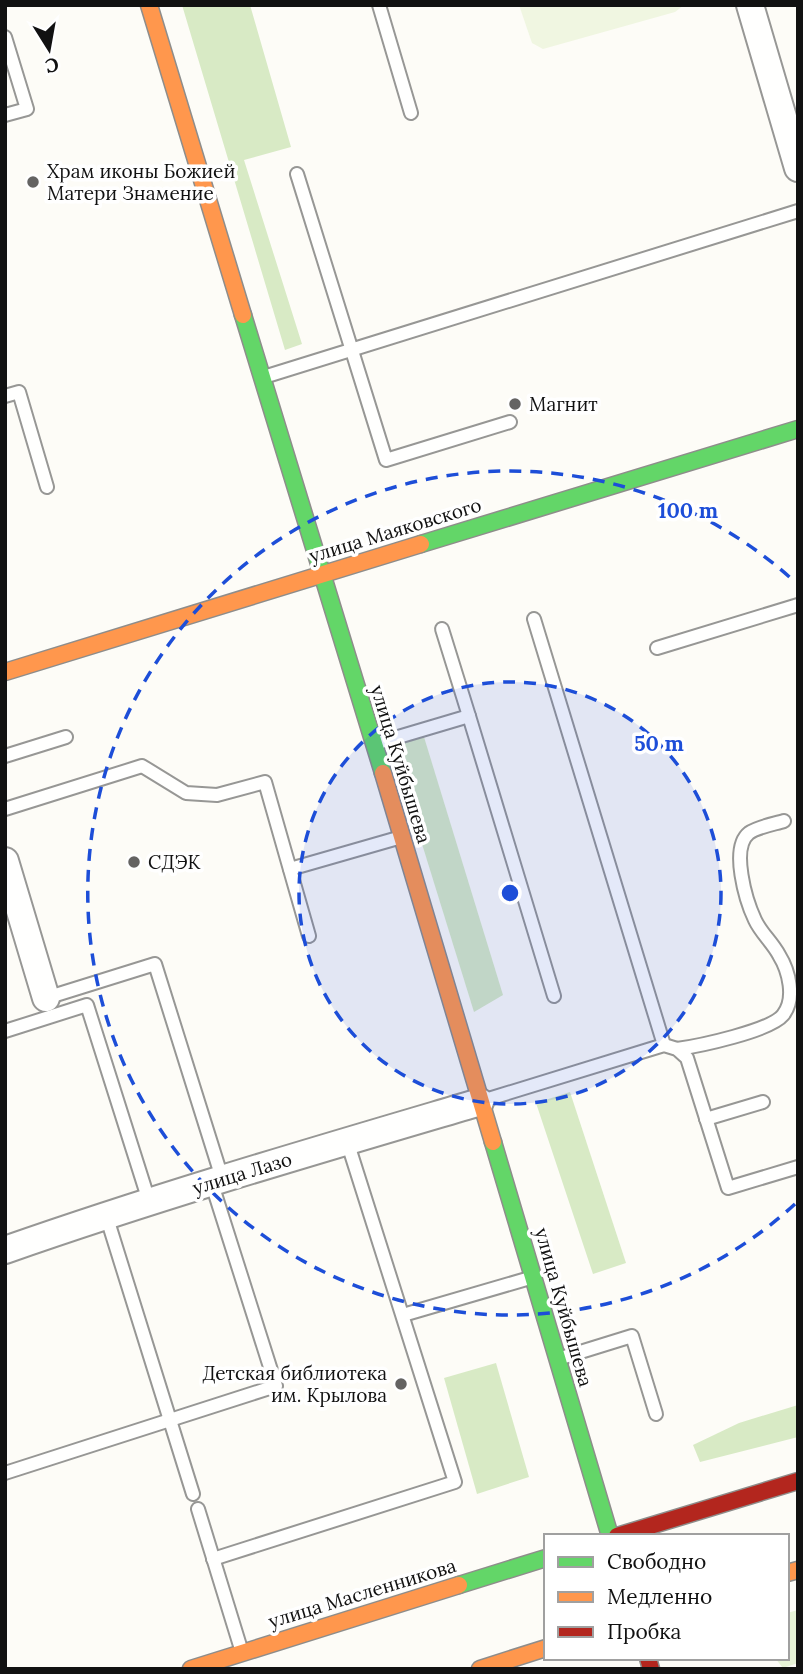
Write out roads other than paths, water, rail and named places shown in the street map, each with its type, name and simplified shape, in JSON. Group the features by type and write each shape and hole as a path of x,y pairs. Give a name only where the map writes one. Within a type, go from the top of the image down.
{"main road":[{"name":"улица Куйбышева","path":"149,5 374,744 609,1534"},
{"name":"улица Маяковского","path":"5,672 798,429"},
{"path":"624,1534 798,1481"},
{"name":"улица Масленникова","path":"191,1669 544,1559"},
{"path":"480,1669 544,1649"}],"street":[{"path":"750,5 798,168"},
{"path":"5,861 46,998"},
{"name":"улица Лазо","path":"5,1250 106,1214 480,1102"}],"lane":[{"path":"379,5 411,113"},
{"path":"5,37 27,109 5,115"},
{"path":"297,174 386,460 510,422"},
{"path":"262,378 798,211"},
{"path":"5,396 19,392 47,487"},
{"path":"657,648 798,605"},
{"path":"534,619 671,1047 687,1058 728,1188 798,1167"},
{"path":"442,629 554,996"},
{"path":"374,744 469,716"},
{"path":"5,756 66,737"},
{"path":"5,810 142,766 186,793 216,795 265,782 309,936"},
{"path":"480,1102 671,1047 704,1045 758,1028 782,1017 791,1003 790,983 780,955 754,919 741,869 739,848 748,834 784,821"},
{"path":"290,869 402,837"},
{"path":"5,1473 276,1386 155,964 46,998"},
{"path":"5,1031 87,1005 149,1201"},
{"path":"706,1119 763,1102"},
{"path":"213,1559 454,1482 347,1141"},
{"path":"106,1214 192,1494"},
{"path":"403,1315 534,1277"},
{"path":"557,1359 632,1336 656,1415"},
{"path":"198,1509 242,1653"}],"place":[{"name":"Храм иконы Божией Матери Знамение","path":"33,182"},
{"name":"Магнит","path":"515,404"},
{"name":"СДЭК","path":"134,862"},
{"name":"Детская библиотека им. Крылова","path":"401,1384"}]}
